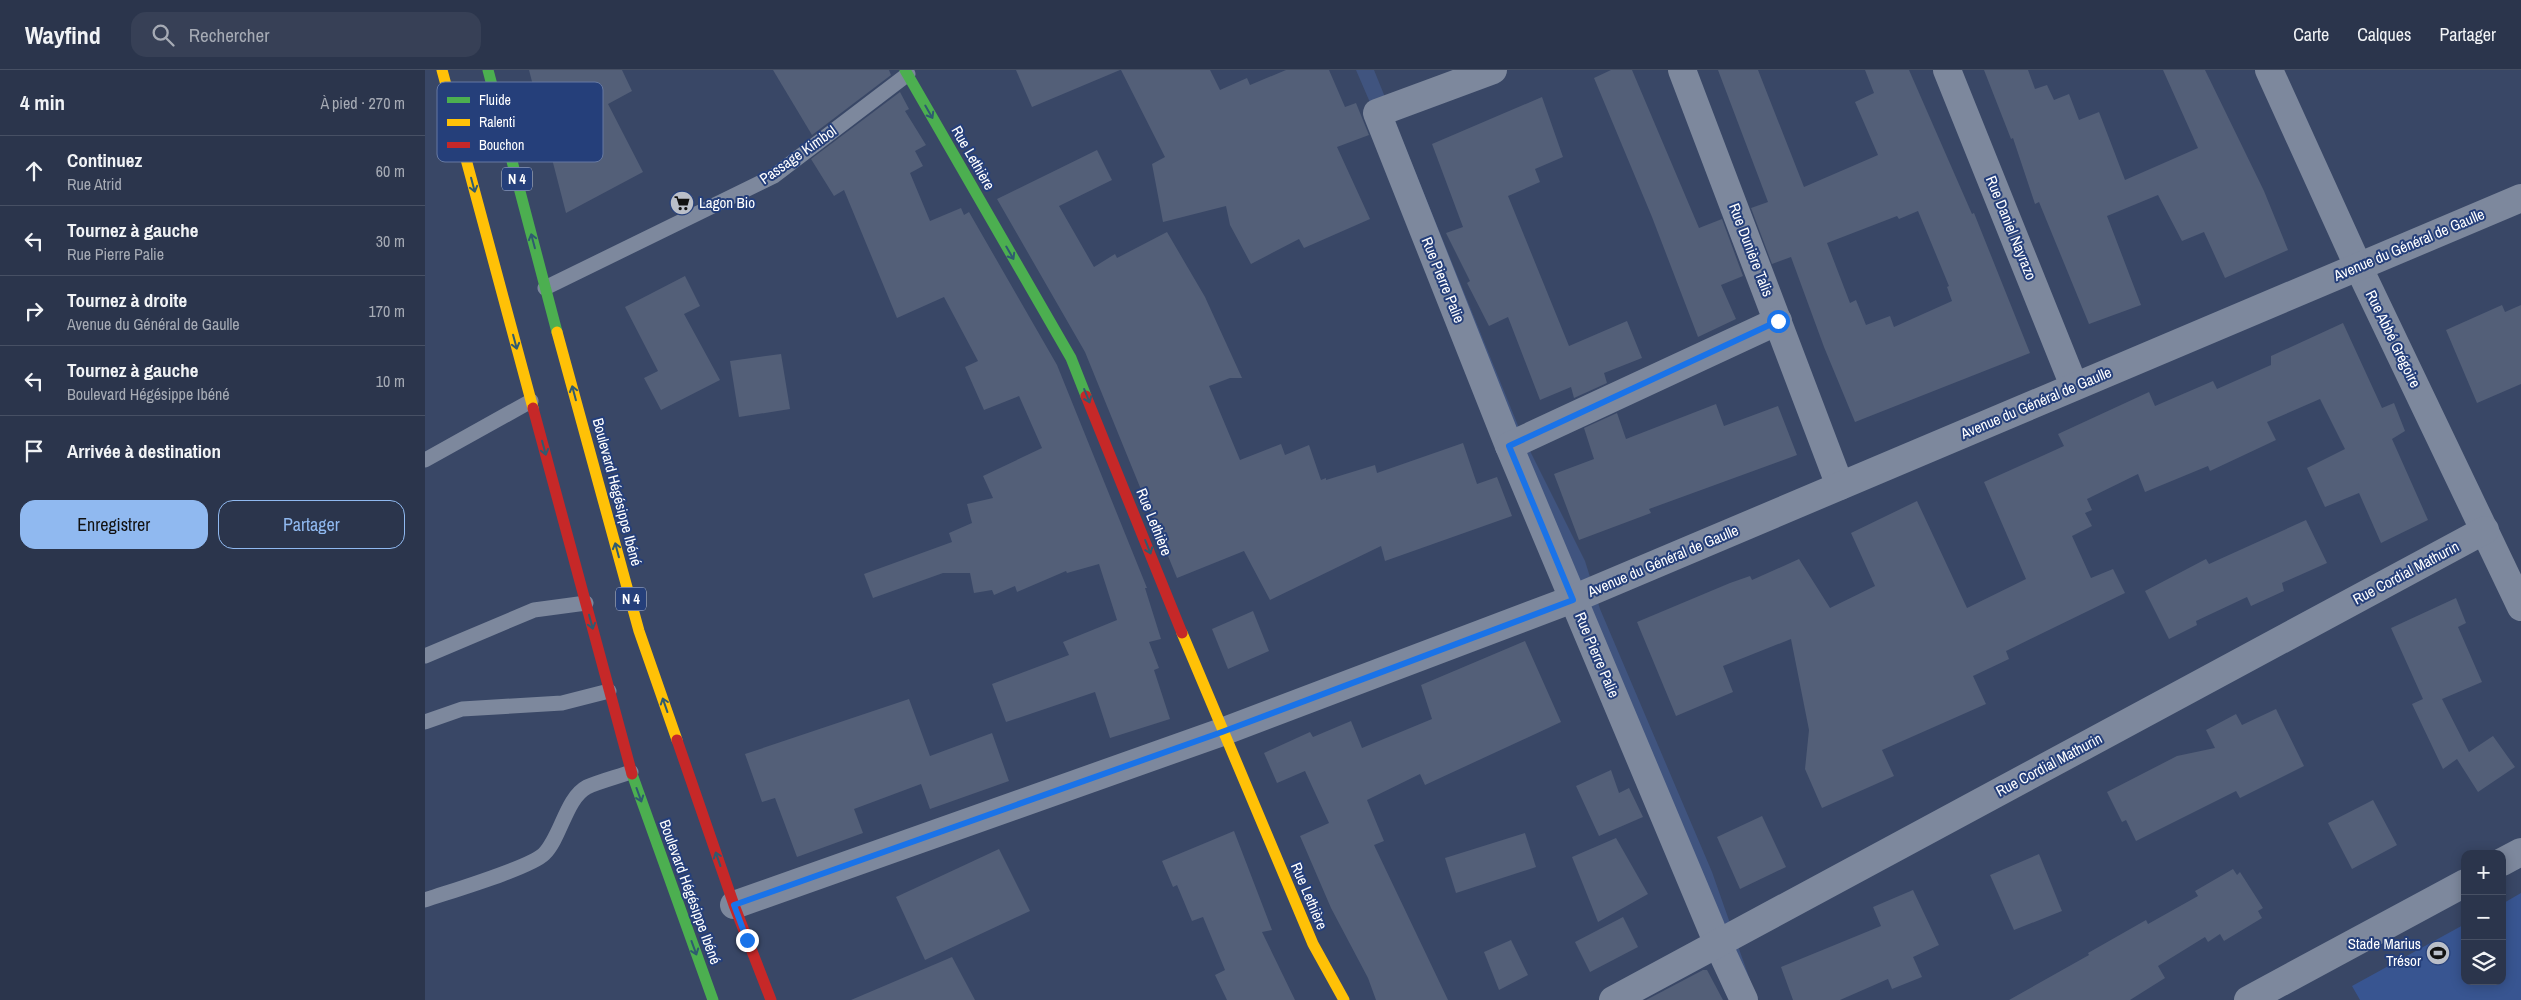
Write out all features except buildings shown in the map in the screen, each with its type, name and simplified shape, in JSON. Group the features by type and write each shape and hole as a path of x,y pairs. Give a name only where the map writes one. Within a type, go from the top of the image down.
{"main road":[{"name":"Rue Lethière","path":"906,72 1071,358 1222,732 1313,944 1344,1000"},
{"name":"Boulevard Hégésippe Ibéné","path":"467,162 631,772 713,1000"},
{"name":"Boulevard Hégésippe Ibéné","path":"512,162 639,631 734,905 771,1000"}],"street":[{"name":"Rue Pierre Palie","path":"1493,70 1377,114 1509,446 1718,944 1744,1000"},
{"name":"Rue Dunière Talis","path":"1682,70 1840,486"},
{"name":"Rue Daniel Nayrazo","path":"1947,70 2074,386"},
{"name":"Rue Abbé Grégoire","path":"2269,70 2358,266 2521,607"},
{"name":"Avenue du Général de Gaulle","path":"734,905 1222,732 1573,600 2521,198"},
{"path":"1509,446 1778,321"},
{"name":"Rue Cordial Mathurin","path":"1613,1000 2485,530"},
{"path":"2506,860 2521,852"},
{"path":"2248,1000 2461,884"}],"lane":[{"name":"Passage Kimbol","path":"545,288 773,176 906,72"},
{"path":"425,460 531,401"},
{"path":"425,656 534,610 586,603"},
{"path":"425,722 462,709 562,703 609,691"},
{"path":"425,900 515,868 542,856 555,840 573,802 585,788 631,772"}],"shaded area":[{"path":"1356,70 1374,70 1521,433 1585,561 1600,609 1712,872 1757,1000"},
{"name":"Stade Marius Trésor","path":"2521,893 2521,1000 2360,1000 2352,986 2461,926 2461,985 2506,985 2506,902"}],"traffic: fast":[{"path":"488,70 491,82"},
{"path":"905,70 1071,358 1086,396"},
{"path":"512,162 557,332"},
{"path":"632,774 713,1000"}],"traffic: slow":[{"path":"442,70 445,82"},
{"path":"467,162 533,408"},
{"path":"557,332 639,631 677,740"},
{"path":"1182,633 1313,944 1344,1000"}],"traffic: jam":[{"path":"1086,396 1182,633"},
{"path":"533,408 632,774"},
{"path":"677,740 734,905 771,1000"}],"place":[{"name":"Lagon Bio","path":"682,203"},
{"name":"Stade Marius Trésor","path":"2438,953"}],"route":[{"path":"747,940 734,905 1222,732 1573,600 1509,446 1778,321"}]}
